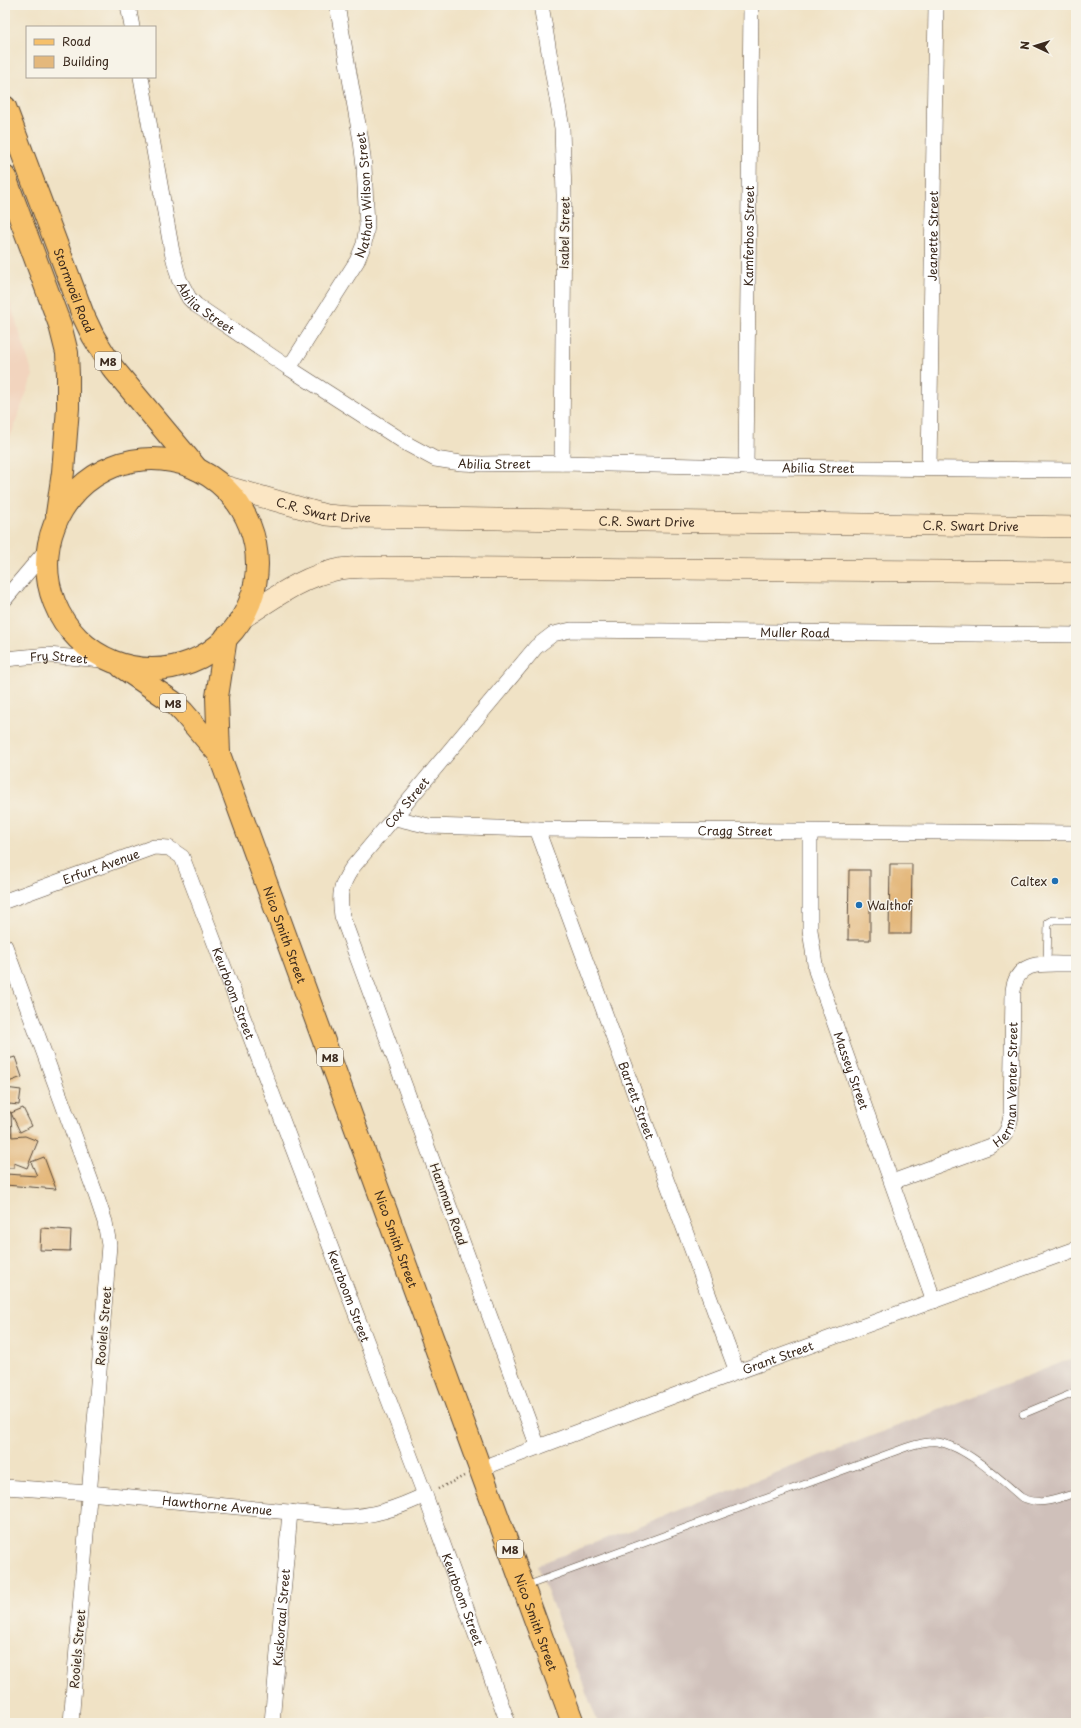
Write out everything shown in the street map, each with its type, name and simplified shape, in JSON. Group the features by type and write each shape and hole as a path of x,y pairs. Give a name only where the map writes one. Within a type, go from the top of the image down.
{"main road":[{"name":"Stormvoël Road","path":"5,107 83,315 93,336 112,367 127,387 160,423 198,470"},
{"name":"Stormvoël Road","path":"5,177 60,324 67,352 68,390 64,472 55,525 49,547 47,565 49,583 61,616 71,631 95,653 114,662 132,667 149,669 175,667 203,656 217,646 226,637 241,619 248,606 256,569 251,532 244,515 231,495 221,485 198,470 174,462 153,459 136,460 116,466 97,475 80,488 64,507 55,525"},
{"name":"C.R. Swart Drive","path":"221,485 326,515 351,518 1076,527"},
{"path":"1027,526 1052,536 1076,540"},
{"path":"241,619 301,581 330,571 348,568 1076,572"},
{"name":"Nico Smith Street","path":"226,637 217,697 219,754 573,1723"},
{"name":"Nico Smith Street","path":"114,662 168,699 183,712 219,754"}],"street":[{"path":"128,5 132,26"},
{"name":"Nathan Wilson Street","path":"289,368 357,261 364,244 367,226 364,166 361,141 337,5"},
{"name":"Isabel Street","path":"541,5 562,128 564,196 562,463"},
{"name":"Kamferbos Street","path":"746,467 751,5"},
{"name":"Jeanette Street","path":"929,468 936,5"},
{"name":"Abilia Street","path":"141,78 172,252 179,279 184,289 196,305 289,368 409,445 435,459 461,463 482,464 562,463 746,467 1076,470"},
{"path":"5,599 49,547"},
{"name":"Muller Road","path":"525,660 546,638 553,634 571,630 1076,635"},
{"name":"Fry Street","path":"5,659 48,655 114,662"},
{"name":"Cox Street","path":"360,962 342,916 340,891 344,881 352,868 525,660"},
{"name":"Cragg Street","path":"395,818 429,826 537,829 1076,833"},
{"name":"Barrett Street","path":"537,829 737,1372"},
{"name":"Massey Street","path":"810,832 811,947 816,971 934,1301"},
{"name":"Erfurt Avenue","path":"5,900 154,847 162,847 176,852 182,857 188,870"},
{"name":"Keurboom Street","path":"188,870 425,1495 508,1723"},
{"name":"Rooiels Street","path":"5,946 86,1164 108,1237 109,1251 71,1723"},
{"name":"Hamman Road","path":"360,962 538,1447"},
{"name":"Herman Venter Street","path":"892,1182 991,1146 1006,1135 1011,1116 1014,984 1019,972 1028,966 1076,964"},
{"name":"Grant Street","path":"480,1469 737,1372 1076,1249"},
{"name":"Hawthorne Avenue","path":"5,1487 89,1493 342,1517 362,1516 398,1507 425,1495"},
{"name":"Kuskoraal Street","path":"272,1723 290,1512"}],"lane":[{"path":"1047,965 1048,923 1053,920 1076,920"},
{"path":"1023,1414 1076,1392"},
{"path":"524,1587 923,1442 938,1442 956,1449 978,1463 1021,1497 1027,1500 1046,1502 1076,1492"}],"path":[{"path":"425,1495 480,1469"}],"shaded area":[{"path":"5,286 33,375 5,451"},
{"path":"1076,1357 1076,1723 598,1723 537,1565"}],"building":[{"name":"Walthof","path":"890,864 912,864 911,934 889,934"},
{"name":"Walthof","path":"849,870 870,870 870,940 848,940"},
{"path":"15,1057 22,1077 6,1083 5,1060"},
{"path":"5,1088 21,1090 19,1105 9,1104 8,1107 5,1107"},
{"path":"23,1108 32,1126 20,1132 11,1113"},
{"path":"11,1112 12,1137 25,1136 38,1141 27,1168 14,1163 14,1168 5,1168 5,1113"},
{"path":"44,1157 56,1189 5,1185 6,1174 37,1176 31,1162"},
{"path":"41,1228 71,1230 70,1251 40,1250"}],"place":[{"name":"Caltex","path":"1055,881"},
{"name":"Walthof","path":"859,905"}]}
